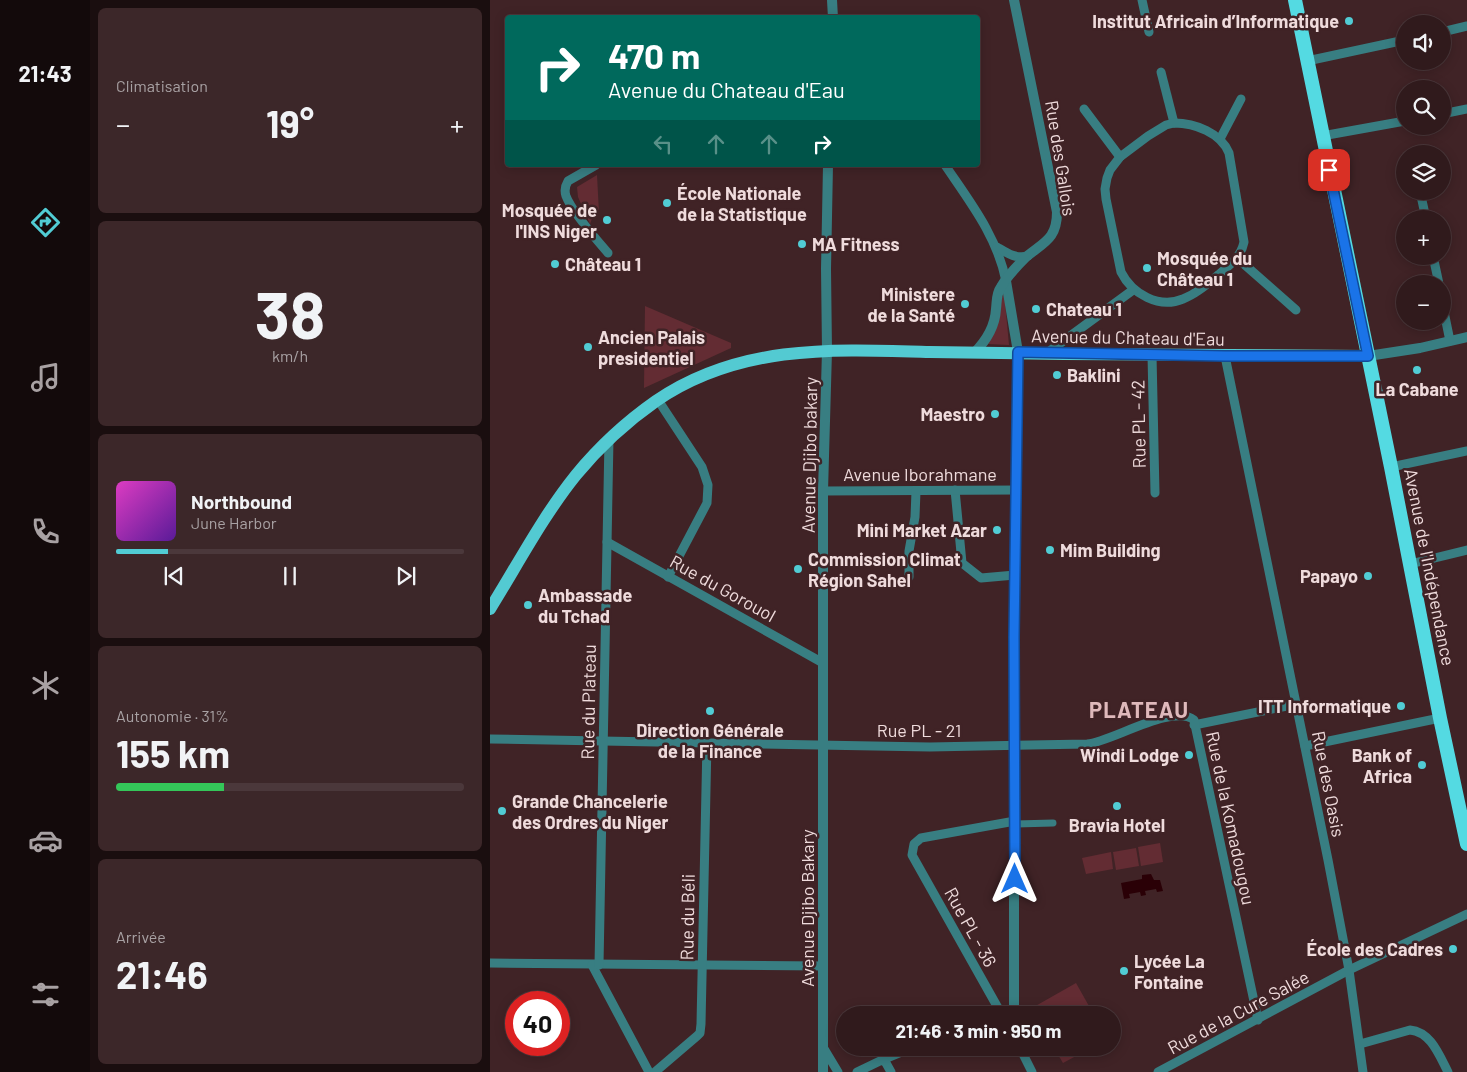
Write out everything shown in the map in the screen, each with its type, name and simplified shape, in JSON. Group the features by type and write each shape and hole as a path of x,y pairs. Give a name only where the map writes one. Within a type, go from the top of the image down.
{"highway":[{"name":"Avenue de l'Indépendance","path":"1295,0 1467,844"}],"main road":[{"name":"Avenue du Chateau d'Eau","path":"490,609 550,512 576,475 609,439 658,400 682,386 712,371 741,362 781,354 858,350 1225,356 1368,356"}],"street":[{"path":"832,0 833,15"},
{"name":"Rue des Gallois","path":"974,353 986,341 989,334 995,316 996,297 1001,286 1028,256 1044,244 1054,232 1057,224 1057,212 1014,0"},
{"path":"1142,0 1148,32"},
{"path":"1451,30 1467,26"},
{"path":"1307,61 1396,42"},
{"path":"1161,72 1174,123"},
{"path":"1220,139 1241,99"},
{"path":"1451,112 1467,109"},
{"path":"1084,110 1120,157"},
{"path":"1174,123 1191,125 1215,135 1229,153 1244,233 1242,249 1237,258 1207,284 1182,300 1163,301 1147,297 1134,290 1128,285 1121,272 1105,189 1110,170 1120,157 1148,136 1166,125 1174,123"},
{"path":"1322,136 1396,123"},
{"path":"592,167 568,181 565,189 566,197 608,253"},
{"name":"Avenue Djibo bakary","path":"824,745 823,491 827,351 828,167"},
{"path":"946,167 997,247 1006,281 1018,352 1014,1006"},
{"path":"997,247 1020,258 1028,256"},
{"path":"1237,258 1296,310"},
{"path":"1047,353 1134,290"},
{"path":"1448,330 1450,341"},
{"path":"1368,356 1467,337"},
{"name":"Rue PL - 42","path":"1152,355 1155,493"},
{"name":"Rue des Oasis","path":"1225,356 1297,704 1349,970 1363,1072"},
{"path":"658,400 702,467 708,485 707,503 668,577"},
{"name":"Rue du Plateau","path":"609,439 596,965 649,1072"},
{"path":"1391,467 1467,451"},
{"path":"955,490 962,563 981,578 1016,576"},
{"name":"Avenue Iborahmane","path":"823,491 1017,490"},
{"path":"909,577 909,551 915,517 916,491"},
{"name":"Rue du Gorouol","path":"607,542 823,663"},
{"path":"1410,564 1467,550"},
{"name":"Rue de la Komadougou","path":"1258,1020 1194,724 1297,704"},
{"name":"Rue PL - 21","path":"490,739 824,745 1015,746 1094,744 1142,724 1179,716 1191,718 1194,724"},
{"path":"1305,746 1440,718"},
{"name":"Rue du Béli","path":"655,1072 700,1033 708,742"},
{"name":"Avenue Djibo Bakary","path":"823,1072 824,745"},
{"path":"1015,822 1052,823"},
{"name":"Rue PL - 36","path":"997,1006 912,855 914,844 922,838 1015,822"},
{"name":"Rue de la Cure Salée","path":"1158,1072 1349,970 1467,914"},
{"path":"490,963 823,966"},
{"path":"1360,1044 1410,1030 1418,1031 1426,1036 1434,1046 1448,1072"},
{"path":"823,1046 838,1072"},
{"path":"857,1072 892,1056"},
{"path":"1024,1056 1032,1072"},
{"path":"882,1060 886,1063 890,1072"}],"shaded area":[{"path":"597,175 599,213 594,213 590,224 578,197 577,187"},
{"path":"1004,291 1009,345 988,344 989,341"},
{"path":"645,306 731,343 731,348 644,388"},
{"path":"1160,843 1163,862 1141,866 1138,847"},
{"path":"1136,848 1139,866 1116,870 1113,852"},
{"path":"1111,852 1113,869 1086,874 1082,858"},
{"path":"1151,874 1154,880 1160,880 1163,891 1157,892 1156,889 1145,891 1146,895 1141,896 1140,892 1129,894 1130,898 1124,899 1121,883 1142,879 1142,875"},
{"path":"1076,983 1089,1006 1036,1006"},
{"path":"1059,1056 1076,1056 1063,1063"}],"place":[{"name":"Institut Africain d’Informatique","path":"1349,21"},
{"name":"École Nationale de la Statistique","path":"667,203"},
{"name":"Mosquée de l'INS Niger","path":"607,220"},
{"name":"MA Fitness","path":"802,244"},
{"name":"Château 1","path":"555,264"},
{"name":"Mosquée du Château 1","path":"1147,268"},
{"name":"Ministere de la Santé","path":"965,304"},
{"name":"Chateau 1","path":"1036,309"},
{"name":"Ancien Palais presidentiel","path":"588,347"},
{"name":"La Cabane","path":"1417,370"},
{"name":"Baklini","path":"1057,375"},
{"name":"Maestro","path":"995,414"},
{"name":"Mini Market Azar","path":"997,530"},
{"name":"Mim Building","path":"1050,550"},
{"name":"Commission Climat Région Sahel","path":"798,569"},
{"name":"Papayo","path":"1368,576"},
{"name":"Ambassade du Tchad","path":"528,605"},
{"name":"ITT Informatique","path":"1401,706"},
{"name":"Direction Générale de la Finance","path":"710,711"},
{"name":"Windi Lodge","path":"1189,755"},
{"name":"Bank of Africa","path":"1422,765"},
{"name":"Bravia Hotel","path":"1117,806"},
{"name":"Grande Chancelerie des Ordres du Niger","path":"502,811"},
{"name":"École des Cadres","path":"1453,949"},
{"name":"Lycée La Fontaine","path":"1124,971"}],"district":[{"name":"PLATEAU","path":"1139,709"}],"route":[{"path":"1015,879 1014,637 1018,352 1225,356 1368,356 1329,170"}]}
